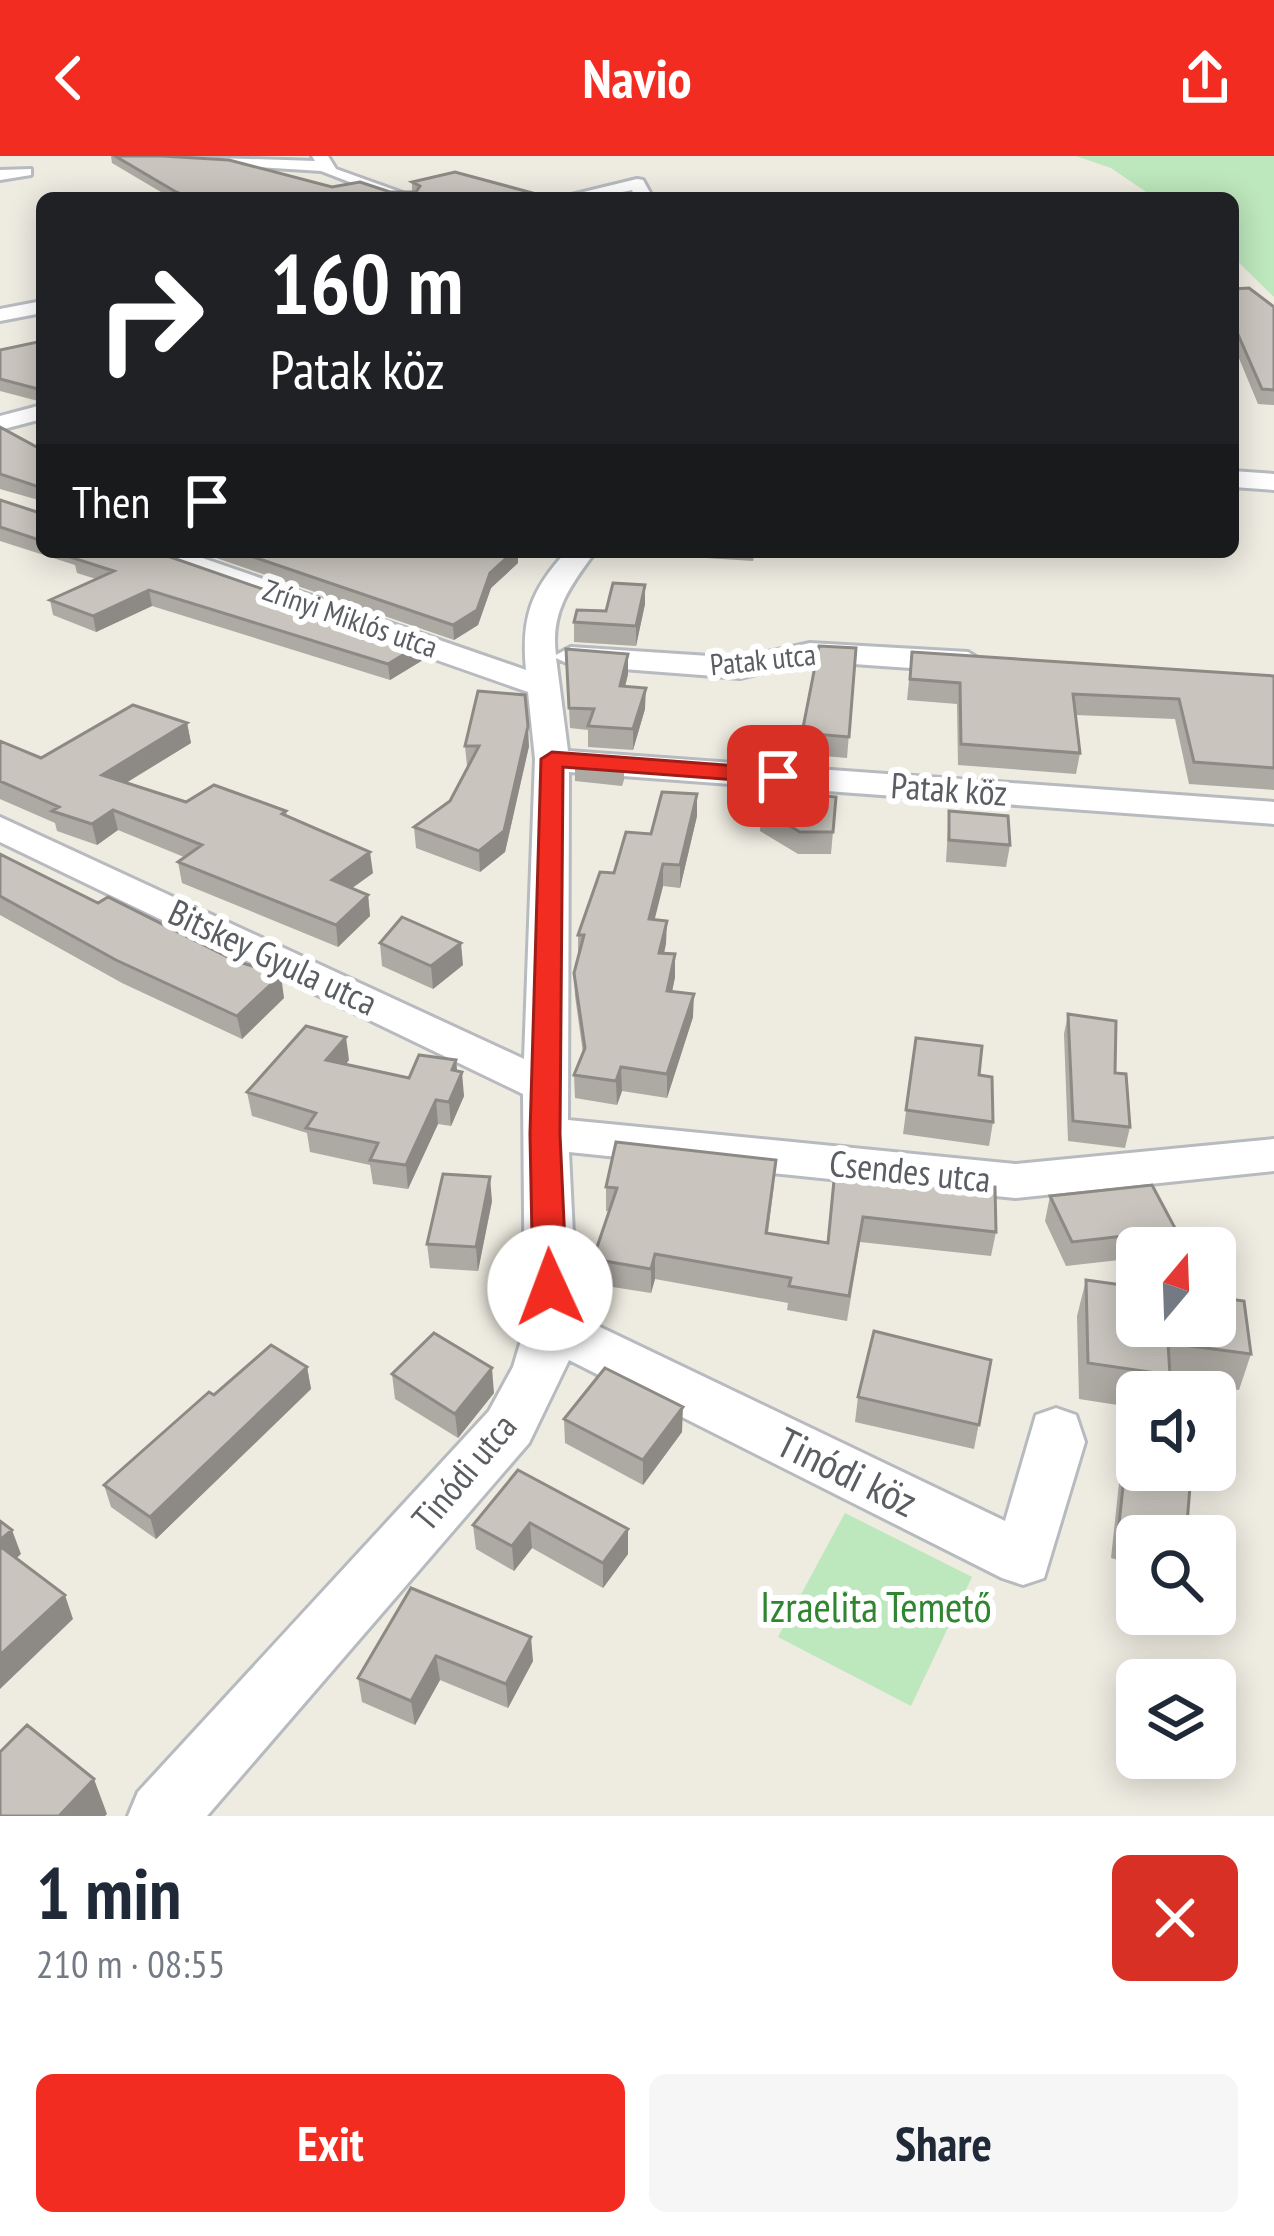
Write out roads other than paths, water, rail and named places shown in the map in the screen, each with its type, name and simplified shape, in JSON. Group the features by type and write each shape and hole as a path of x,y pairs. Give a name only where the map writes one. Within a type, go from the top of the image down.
{"street":[{"path":"162,156 321,161 395,192"},
{"path":"0,175 25,172"},
{"path":"0,315 36,308"},
{"path":"0,423 36,414"},
{"path":"1239,479 1274,482"},
{"name":"Zrínyi Miklós utca","path":"177,558 541,669"},
{"name":"Tinódi utca","path":"162,1816 509,1427 540,1367 551,1327 545,1110 552,759 538,636 551,586 576,558"},
{"name":"Patak utca","path":"541,669 740,668 810,652 993,664"},
{"name":"Patak köz","path":"552,759 1274,813"},
{"name":"Bitskey Gyula utca","path":"0,828 545,1110"},
{"name":"Csendes utca","path":"545,1110 1015,1181 1274,1155"},
{"name":"Tinódi köz","path":"551,1327 1023,1559 1058,1442 1056,1431"}],"park label":[{"name":"Izraelita Temető","path":"876,1607"}]}
